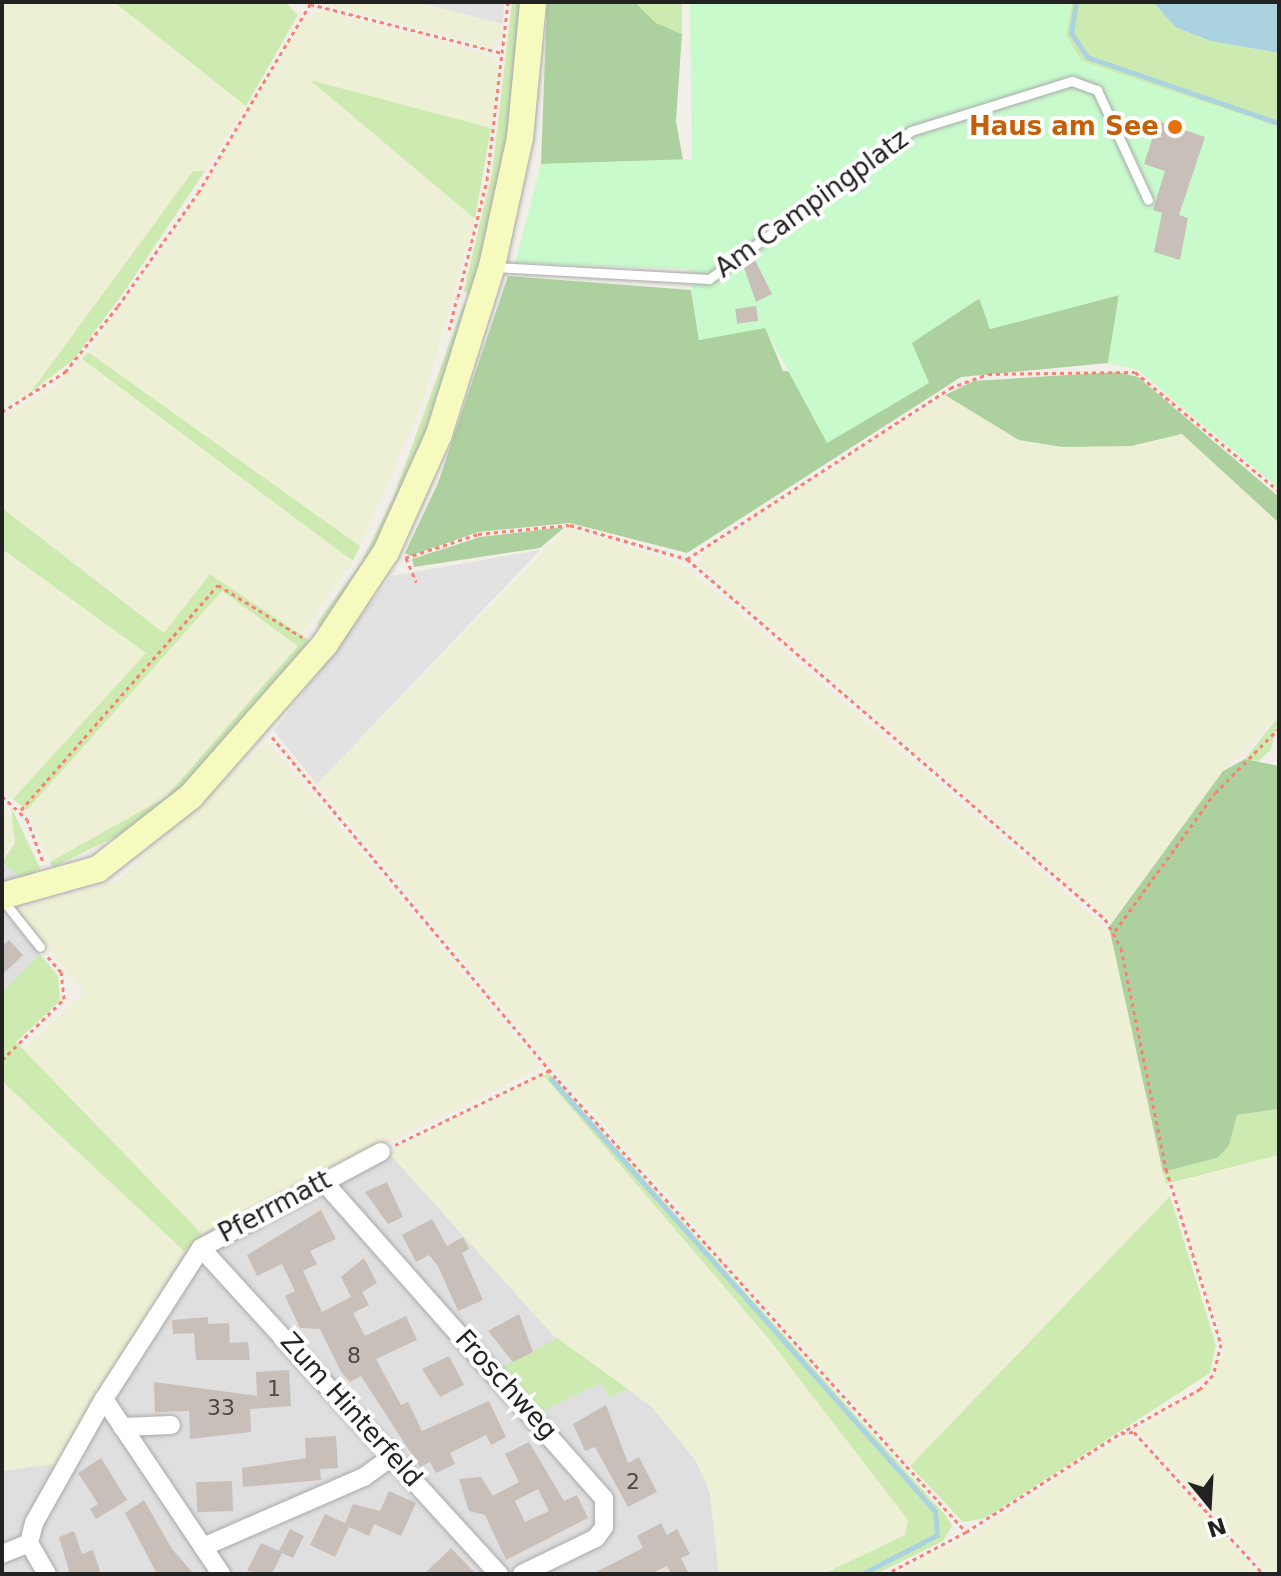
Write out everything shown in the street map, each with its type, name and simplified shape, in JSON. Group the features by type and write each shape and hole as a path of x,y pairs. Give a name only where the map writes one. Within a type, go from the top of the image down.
{"street":[{"path":"2,897 49,880 77,859 150,832 259,723 325,644 386,552 417,486 468,302 492,266 520,138 533,2"},
{"name":"Pferrmatt","path":"29,1543 104,1399 201,1248 381,1152"},
{"name":"Froschweg","path":"323,1181 604,1499 604,1527 596,1538 522,1574"},
{"name":"Zum Hinterfeld","path":"201,1248 499,1574"},
{"path":"104,1399 221,1574"},
{"path":"122,1427 171,1425"},
{"path":"203,1547 364,1477 393,1456"},
{"path":"2,1554 29,1543 47,1574"}],"lane":[{"name":"Am Campingplatz","path":"492,266 709,279 911,131 1072,81 1097,90 1148,200"},
{"path":"2,897 40,947"}],"path":[{"path":"303,2 502,53"},
{"path":"446,338 468,302 487,180 508,2"},
{"path":"2,412 65,372 118,306 198,193 310,4"},
{"path":"687,559 950,388 988,374 1135,372 1279,491"},
{"path":"416,582 406,558 534,525 570,525 687,559 1115,931 1166,1169 1221,1344 1213,1375 1200,1389 1121,1433 966,1532 886,1574"},
{"path":"21,810 218,585 295,637 309,632 325,644"},
{"path":"259,723 550,1070 966,1532"},
{"path":"1115,931 1215,793 1279,728"},
{"path":"2,796 21,810 49,880"},
{"path":"2,1060 64,999 61,972 40,947"},
{"path":"381,1152 550,1070"},
{"path":"1121,1433 1144,1441 1263,1574"}],"shaded area":[{"path":"417,2 504,2 503,24"},
{"path":"540,550 317,784 274,731 391,576"},
{"path":"2,864 21,875 7,915 40,954 2,992"},
{"path":"381,1144 553,1335 651,1406 697,1461 710,1493 719,1574 2,1574 2,1471 59,1463 188,1246 205,1231"}],"green space":[{"path":"2,2 114,2 246,106 205,171 193,171 30,393 2,408"},
{"path":"114,2 285,2 298,15 246,106"},
{"path":"316,2 504,2 502,36 491,48"},
{"path":"512,2 524,2 518,92 472,297 464,290 492,173"},
{"path":"547,2 635,2 656,23 682,34 676,121 683,160 541,164"},
{"path":"636,2 682,2 682,34 656,23"},
{"path":"690,2 1072,2 1066,35 1081,61 1279,127 1279,489 1138,370 1108,363 1119,295 990,329 979,298 912,343 929,383 827,443 765,328 699,340 689,269 515,263 541,164 692,159"},
{"path":"1072,2 1153,2 1175,27 1209,41 1279,53 1279,127 1081,61 1066,35"},
{"path":"322,11 490,55 499,69 491,128 312,81 475,219 422,404 360,546 88,352 178,228 303,21"},
{"path":"310,80 491,128 475,219"},
{"path":"193,171 205,171 124,292 74,359 30,393"},
{"path":"508,276 691,290 699,340 765,327 783,371 928,383 911,343 980,298 990,329 1119,295 1108,363 961,377 687,553 570,523 478,532 410,556 405,553 438,483"},
{"path":"464,303 469,307 401,505 322,635 317,623 361,563 393,498"},
{"path":"88,352 360,546 353,561 82,359"},
{"path":"82,359 353,561 301,635 211,575 165,633 2,508 2,417 52,389"},
{"path":"1117,372 1138,377 1279,497 1279,523 1182,434 1131,446 1062,447 1019,440 945,395 974,381"},
{"path":"945,395 1019,440 1062,447 1182,434 1279,523 1279,716 1223,771 1112,922 698,564 706,550"},
{"path":"2,508 164,633 210,574 313,643 200,775 142,824 53,867 50,862 166,797 298,646 222,591 27,810 13,799 146,653 2,549"},
{"path":"565,527 540,548 414,567 412,559 480,537"},
{"path":"567,527 682,564 1114,935 1170,1196 910,1466 549,1063 317,784"},
{"path":"2,549 146,653 13,799 2,791"},
{"path":"222,591 299,646 166,797 50,862 27,810"},
{"path":"1279,716 1271,750 1259,761 1245,759"},
{"path":"267,741 541,1067 202,1234 23,1049 85,992 15,909 116,882"},
{"path":"1245,759 1279,766 1279,1109 1237,1115 1229,1146 1217,1158 1163,1172 1109,927 1223,771"},
{"path":"2,800 17,830 2,861"},
{"path":"11,807 40,868 23,880 2,862 15,843"},
{"path":"40,954 58,976 60,1001 16,1042 202,1234 184,1251 2,1081 2,992"},
{"path":"549,1073 947,1517 952,1526 943,1541 876,1574 823,1574 905,1535 908,1520 771,1342 544,1076"},
{"path":"544,1076 809,1389 909,1520 905,1535 823,1574 719,1574 710,1493 696,1461 651,1406 553,1335 388,1152"},
{"path":"2,1081 184,1251 59,1463 2,1471"},
{"path":"1279,1109 1279,1155 1166,1184 1163,1172 1217,1158 1229,1146 1237,1115"},
{"path":"1279,1155 1279,1574 1269,1574 1138,1430 1212,1382 1225,1350 1174,1183"},
{"path":"1170,1196 1216,1345 1210,1373 986,1518 963,1522 910,1466"},
{"path":"557,1338 628,1389 609,1397 600,1383 543,1411 503,1367"},
{"path":"1124,1436 1141,1443 1258,1574 893,1574 978,1531"}],"water":[{"path":"1153,2 1279,2 1279,53 1210,41 1175,27"}],"building":[{"path":"1158,121 1205,137 1179,215 1188,218 1180,260 1154,252 1162,213 1153,210 1165,171 1144,164"},
{"path":"755,260 772,294 756,302 743,265"},
{"path":"756,306 758,321 737,324 735,309"},
{"path":"9,940 23,955 2,975 2,946"},
{"path":"387,1182 403,1217 388,1224 365,1192"},
{"path":"321,1210 336,1239 310,1251 317,1264 303,1271 322,1312 351,1297 341,1277 364,1258 377,1283 362,1292 369,1305 353,1313 365,1336 406,1316 417,1340 376,1359 401,1405 408,1402 422,1431 489,1401 506,1437 491,1445 486,1435 450,1453 455,1464 436,1473 430,1462 420,1467 361,1376 350,1382 341,1372 320,1329 300,1328 285,1296 295,1291 282,1264 257,1276 247,1255"},
{"path":"432,1219 447,1246 463,1237 469,1249 462,1253 483,1300 458,1311 438,1266 429,1255 416,1262 402,1235"},
{"path":"519,1314 533,1352 513,1362 488,1331"},
{"path":"208,1317 208,1324 229,1323 230,1343 248,1342 250,1360 196,1360 194,1333 173,1334 172,1320"},
{"path":"449,1356 464,1385 440,1397 422,1369"},
{"path":"289,1370 291,1406 250,1409 251,1432 190,1439 189,1411 155,1412 154,1382 257,1396 256,1372"},
{"path":"606,1405 628,1463 639,1457 657,1492 628,1507 595,1447 585,1451 573,1424"},
{"path":"336,1436 338,1468 320,1469 321,1480 243,1487 242,1468 306,1458 305,1438"},
{"path":"529,1442 564,1501 577,1495 588,1518 506,1560 485,1515 469,1511 459,1479 481,1477 493,1496 519,1482 505,1454","holes":["538,1489 549,1511 525,1522 515,1501"]},
{"path":"101,1458 127,1500 96,1519 90,1509 98,1504 78,1473"},
{"path":"232,1481 233,1511 197,1512 196,1482"},
{"path":"389,1491 416,1503 401,1536 374,1524 369,1536 349,1527 335,1557 310,1545 325,1514 345,1523 353,1504 380,1511"},
{"path":"144,1500 172,1549 194,1574 157,1574 125,1513"},
{"path":"661,1523 667,1535 677,1529 690,1554 681,1558 689,1574 671,1574 667,1566 651,1574 592,1574 643,1548 637,1536"},
{"path":"290,1529 304,1536 293,1558 282,1553 272,1574 247,1571 261,1543 279,1551"},
{"path":"74,1531 82,1554 93,1550 101,1574 70,1574 59,1537"},
{"path":"451,1548 476,1574 424,1574 442,1557"}],"waterway":[{"path":"1076,2 1071,33 1087,57 1279,123"},
{"path":"551,1079 935,1511 937,1535 862,1574"}],"place":[{"name":"Haus am See","path":"1175,127"}]}
